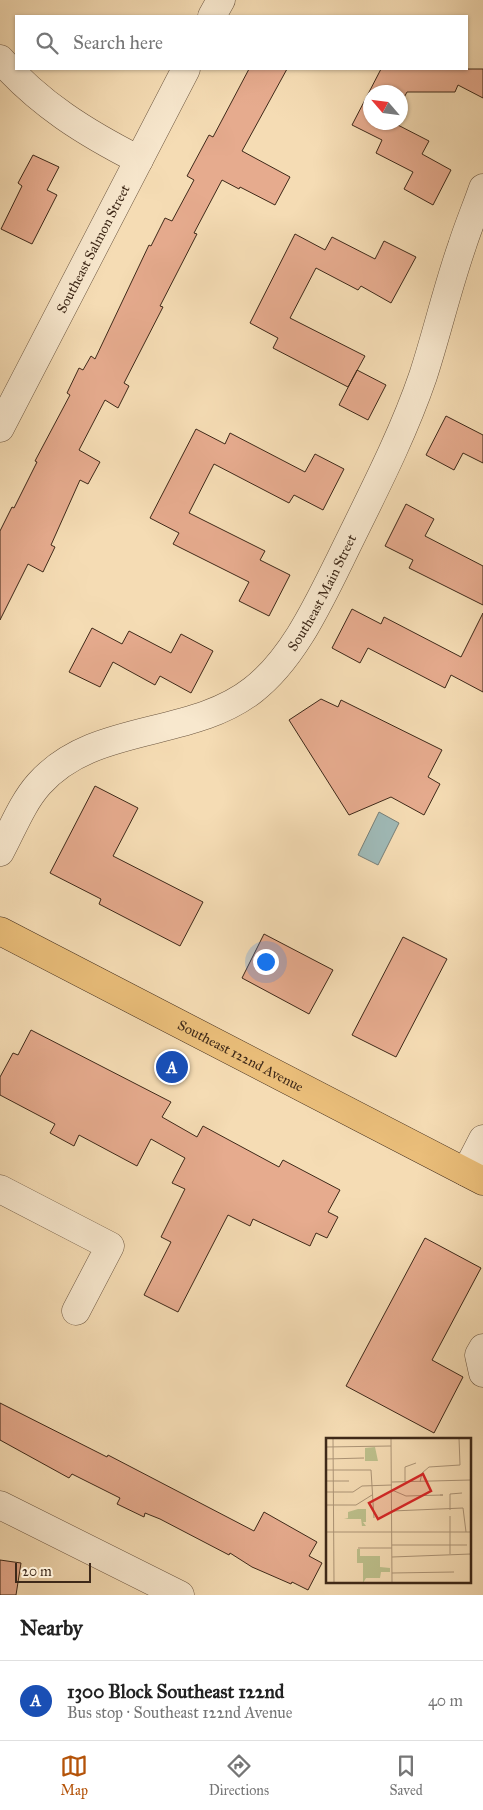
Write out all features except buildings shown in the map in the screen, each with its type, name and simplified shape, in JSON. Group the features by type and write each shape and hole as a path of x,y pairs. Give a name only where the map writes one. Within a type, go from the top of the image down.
{"main road":[{"name":"Southeast 122nd Avenue","path":"0,931 475,1176"}],"street":[{"path":"213,15 221,0"},
{"path":"0,59 12,73 56,112 100,140 139,160"},
{"name":"Southeast Salmon Street","path":"0,428 185,70"},
{"name":"Southeast Main Street","path":"0,852 21,812 39,784 63,762 92,747 196,718 231,704 253,690 275,670 286,656 319,604 388,461 422,377 461,247 483,188"},
{"path":"475,1176 483,1139"},
{"path":"0,1189 110,1246 76,1312"},
{"path":"483,1348 480,1355 483,1373"},
{"path":"0,1505 180,1595"}],"water":[{"path":"379,812 399,823 378,865 358,855"}],"place":[{"name":"1300 Block Southeast 122nd","path":"172,1067"}]}
